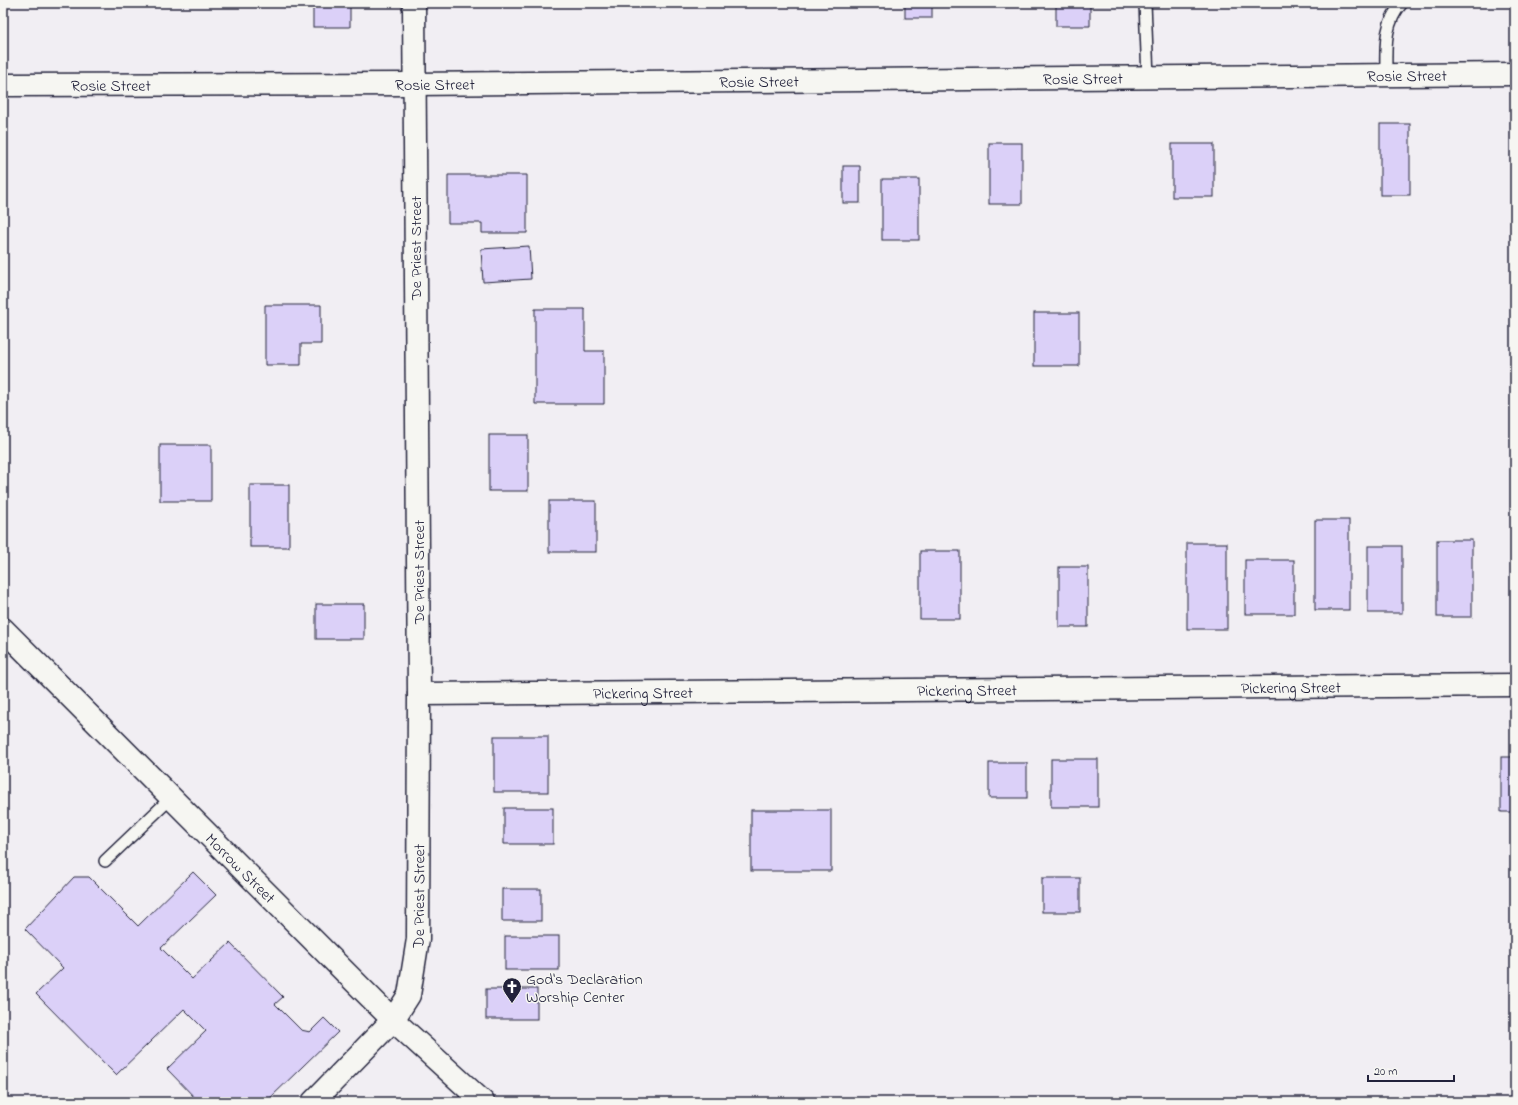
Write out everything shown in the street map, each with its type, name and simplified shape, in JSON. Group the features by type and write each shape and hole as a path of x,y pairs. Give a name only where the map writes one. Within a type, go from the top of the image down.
{"street":[{"name":"De Priest Street","path":"313,1102 393,1020 409,995 418,938 419,694 414,3"},
{"name":"Rosie Street","path":"3,85 414,84 1515,74"},
{"name":"Morrow Street","path":"3,629 393,1020 483,1102"},
{"name":"Pickering Street","path":"419,694 1515,686"}],"lane":[{"path":"1146,3 1148,78"},
{"path":"1386,76 1386,41 1388,23 1402,3"},
{"path":"105,861 171,798"}],"building":[{"path":"313,3 350,3 350,27 313,27"},
{"path":"905,3 932,3 932,18 905,18"},
{"path":"1056,3 1112,3 1112,5 1090,5 1090,26 1056,26"},
{"path":"1380,124 1410,124 1410,195 1380,195"},
{"path":"989,143 1022,143 1022,204 989,204"},
{"path":"1172,144 1214,144 1214,197 1172,197"},
{"path":"843,166 860,166 860,203 843,203"},
{"path":"448,175 527,175 527,233 482,233 482,223 448,223"},
{"path":"882,179 919,179 919,240 882,240"},
{"path":"529,246 531,279 483,282 481,249"},
{"path":"265,305 321,305 321,344 301,344 301,365 265,365"},
{"path":"535,309 585,309 585,351 604,351 604,404 535,404"},
{"path":"1034,313 1079,313 1079,366 1034,366"},
{"path":"489,435 528,435 528,491 489,491"},
{"path":"160,445 211,445 211,501 160,501"},
{"path":"250,485 289,485 289,547 250,547"},
{"path":"549,501 596,501 596,552 549,552"},
{"path":"1315,520 1349,520 1349,610 1315,610"},
{"path":"1437,540 1472,540 1472,617 1437,617"},
{"path":"1187,543 1227,543 1227,629 1187,629"},
{"path":"1368,546 1402,546 1402,613 1368,613"},
{"path":"920,551 960,551 960,619 920,619"},
{"path":"1245,560 1294,560 1294,614 1245,614"},
{"path":"1059,567 1088,567 1088,627 1059,627"},
{"path":"316,604 364,604 364,639 316,639"},
{"path":"494,736 548,736 548,792 494,792"},
{"path":"1501,757 1515,757 1515,812 1501,812"},
{"path":"1051,759 1098,759 1098,807 1051,807"},
{"path":"989,763 1027,763 1027,798 989,798"},
{"path":"504,808 553,808 553,844 504,844"},
{"path":"751,810 831,810 831,871 751,871"},
{"path":"193,872 216,895 161,948 192,979 230,943 283,997 275,1004 301,1030 310,1032 324,1018 338,1032 266,1102 199,1102 167,1069 206,1031 184,1009 116,1075 36,994 63,968 25,929 74,877 89,877 138,926"},
{"path":"1042,878 1080,878 1080,912 1042,912"},
{"path":"502,889 541,889 541,921 502,921"},
{"path":"505,936 559,936 559,970 505,970"},
{"name":"God's Declaration Worship Center","path":"486,989 537,989 537,1019 486,1019"}],"place":[{"name":"God's Declaration Worship Center","path":"512,1004"}]}
